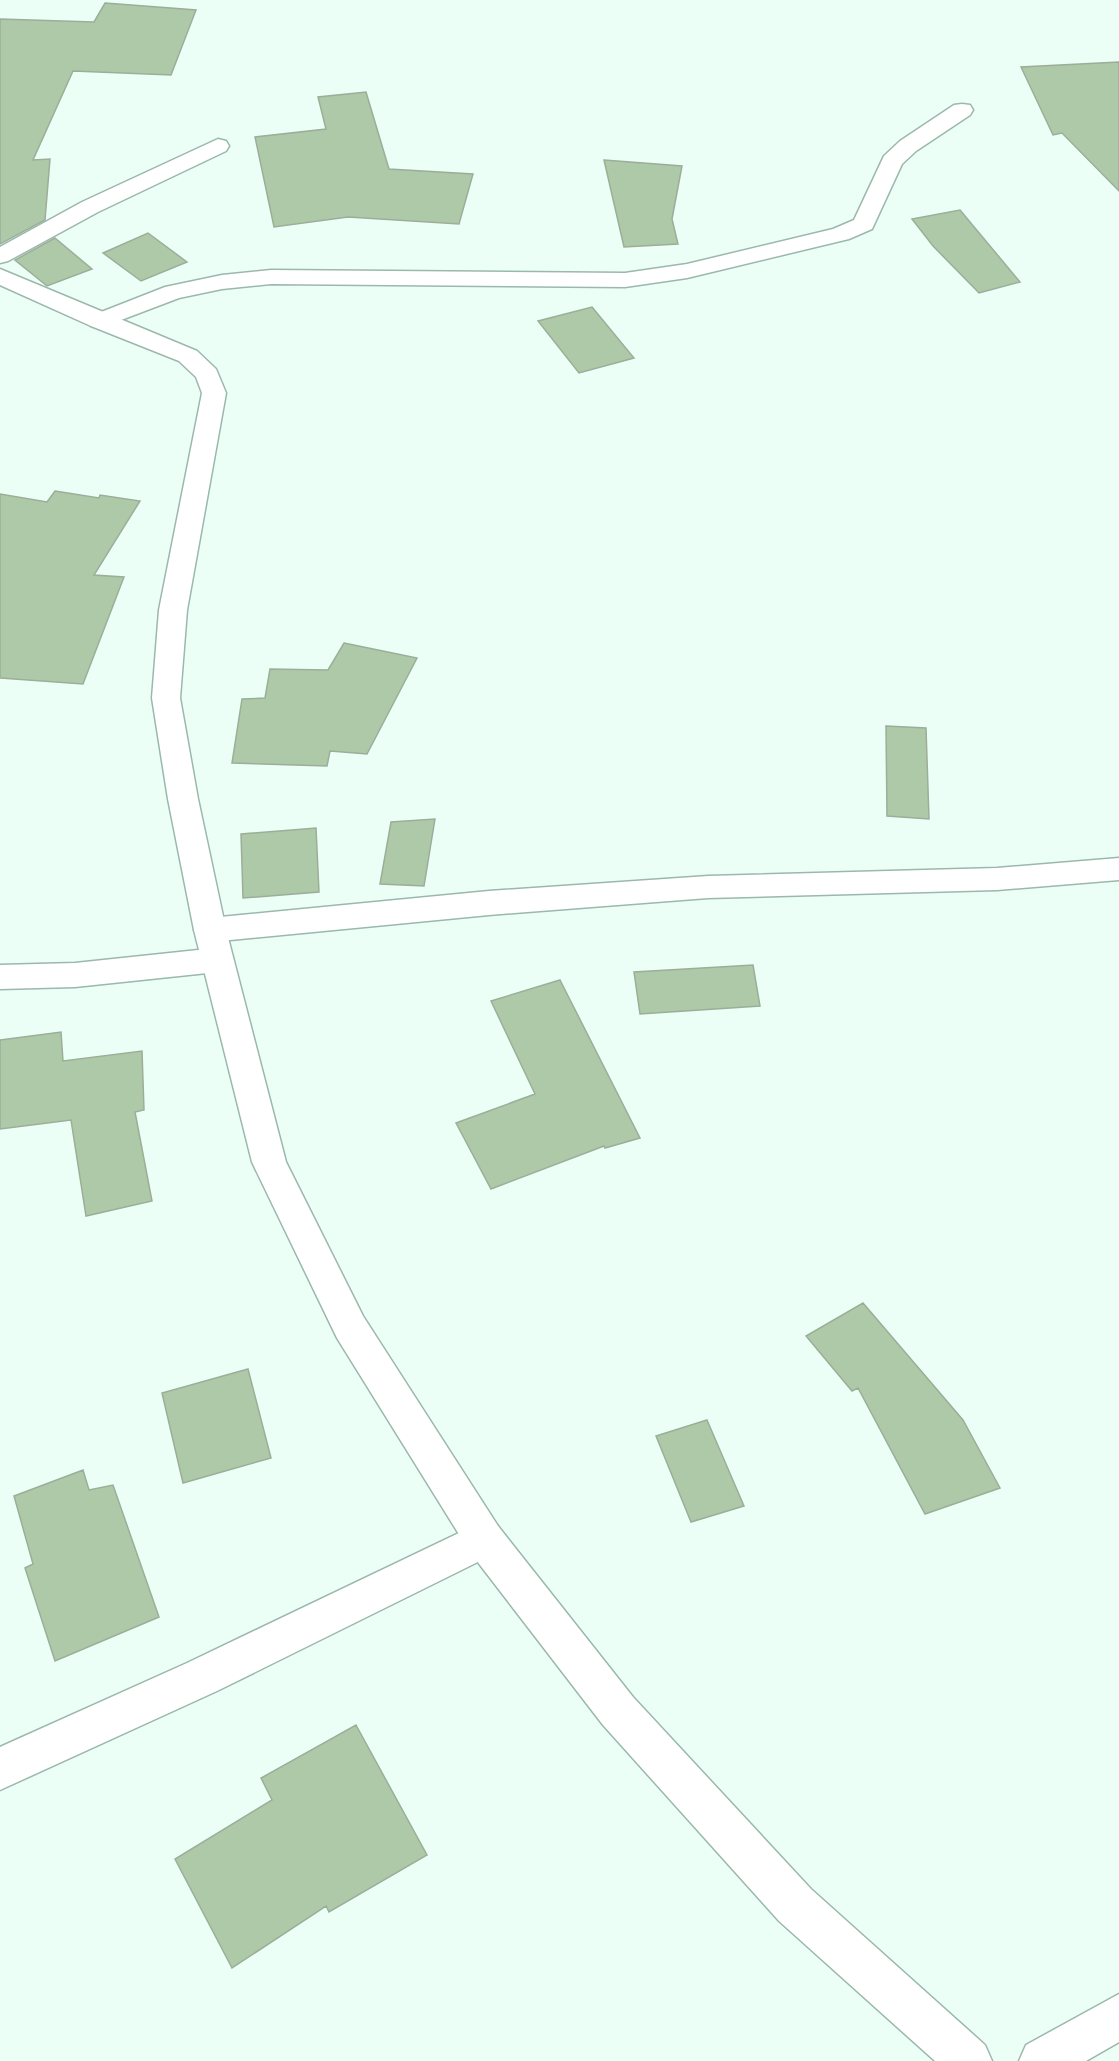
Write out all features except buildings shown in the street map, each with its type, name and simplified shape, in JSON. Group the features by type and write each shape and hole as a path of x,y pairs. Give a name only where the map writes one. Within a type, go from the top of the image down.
{"street":[{"path":"100,321 173,292 222,282 271,277 625,280 687,271 830,237 864,224 892,161 908,146 962,110"},
{"path":"0,256 119,192 218,146"},
{"path":"0,276 100,321 188,356 207,374 214,393 172,610 166,698 183,799 214,945 269,1162 350,1327 484,1539 618,1711 795,1905 969,2061"},
{"path":"0,977 75,975 214,945 489,903 708,887 997,879 1119,869"},
{"path":"0,1769 202,1677 484,1539"},
{"path":"1042,2061 1119,2017"}]}
